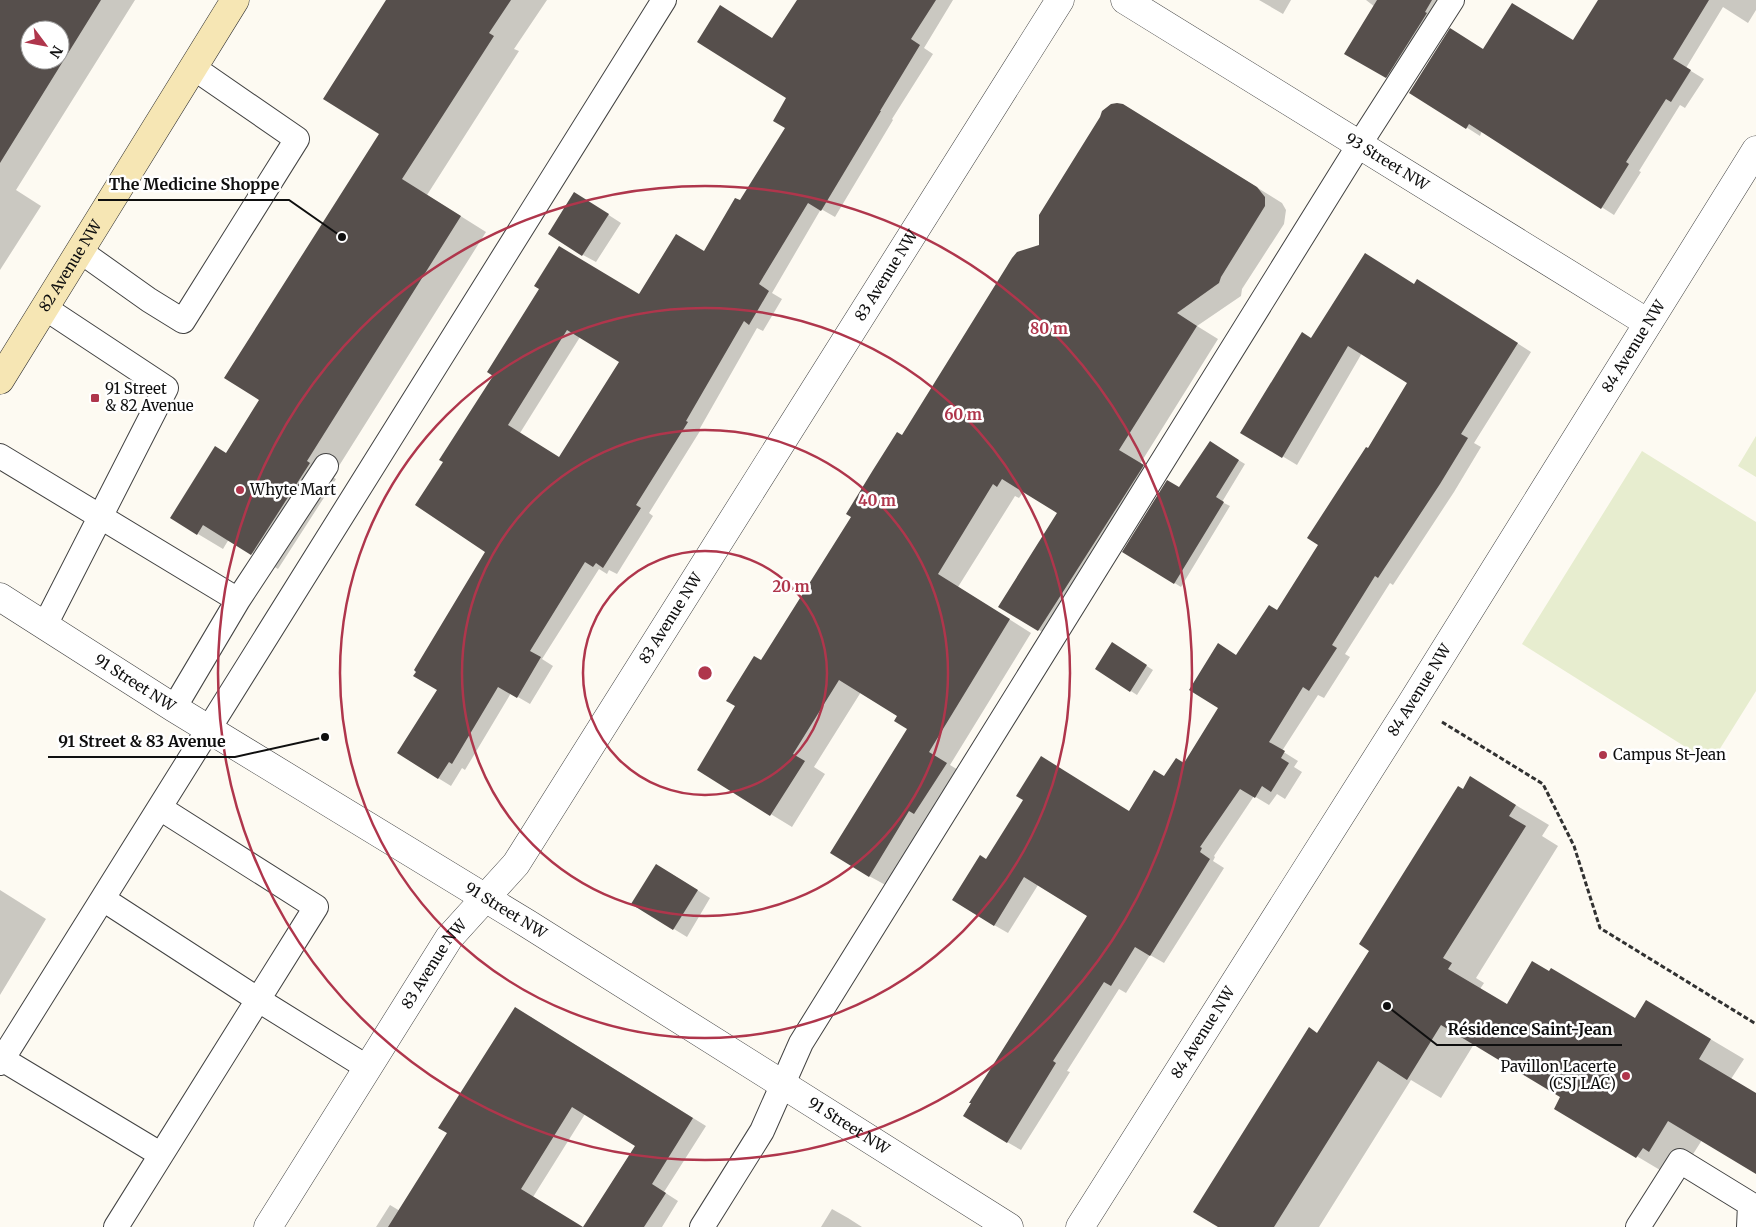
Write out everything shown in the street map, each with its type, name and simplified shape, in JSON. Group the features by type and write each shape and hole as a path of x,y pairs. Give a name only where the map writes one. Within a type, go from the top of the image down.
{"main road":[{"name":"82 Avenue NW","path":"0,380 235,0"}],"street":[{"name":"83 Avenue NW","path":"268,1227 449,938 516,864 1060,0"},
{"name":"93 Street NW","path":"1125,0 1648,323"},
{"name":"84 Avenue NW","path":"1080,1227 1411,704 1756,150"},
{"name":"91 Street NW","path":"0,597 174,708 210,728 1009,1227"}],"lane":[{"path":"160,1154 1,1061 664,0"},
{"path":"702,1227 762,1131 801,1043 1452,0"},
{"path":"80,252 183,321 297,139 194,68"},
{"path":"45,308 166,388 45,625"},
{"path":"0,456 238,600"},
{"path":"174,708 238,600 326,466"},
{"path":"116,1227 316,907 160,808"},
{"path":"102,899 368,1068"},
{"path":"1638,1227 1680,1161 1750,1204 1749,1227"}],"path":[{"path":"1411,704 1543,784 1574,846 1600,928 1756,1024"}],"green space":[{"path":"1756,436 1756,477 1738,466"},
{"path":"1642,451 1756,522 1756,691 1711,763 1522,644"}],"building":[{"path":"0,0 101,0 70,50 70,20 20,20 20,70 58,70 0,163"},
{"path":"386,0 511,0 489,33 494,36 402,179 461,216 307,461 310,463 251,555 203,525 197,535 170,518 215,446 226,453 259,400 224,378 379,134 323,99"},
{"path":"797,0 936,0 911,39 920,45 821,211 808,203 759,284 769,291 749,325 744,321 686,421 688,422 636,505 641,508 603,568 596,563 593,567 585,562 530,651 541,657 517,698 498,687 452,764 449,762 438,779 397,753 437,690 413,676 416,672 414,670 485,552 415,505 443,462 439,460 493,376 487,372 539,289 534,286 559,246 639,294 676,234 704,251 735,198 740,200 785,128 773,121 786,98 697,42 720,5 772,38","holes":["567,330 619,362 559,457 508,425"]},
{"path":"1377,0 1432,0 1425,12 1427,13 1386,78 1344,54"},
{"path":"1598,0 1709,0 1673,59 1691,70 1671,102 1666,99 1626,162 1629,164 1601,209 1469,124 1466,129 1409,93 1450,28 1483,49 1512,3 1573,40"},
{"path":"1111,104 1123,104 1257,187 1265,197 1265,206 1219,283 1177,313 1197,326 1119,450 1144,465 1038,631 998,607 1057,513 1002,479 997,487 993,484 938,574 1010,619 929,752 947,763 914,814 909,811 869,877 830,853 907,729 894,721 897,716 839,680 793,754 805,761 770,816 697,770 735,706 726,701 754,656 761,660 851,517 846,514 873,470 897,432 902,435 1012,258 1017,252 1039,245 1039,215 1102,111"},
{"path":"574,192 609,214 582,256 548,234"},
{"path":"1365,253 1414,284 1417,279 1518,343 1461,434 1468,438 1440,484 1378,578 1375,576 1332,645 1337,648 1309,691 1303,687 1269,742 1285,751 1281,758 1289,763 1271,792 1262,786 1255,798 1240,789 1200,847 1202,848 1200,852 1210,859 1150,956 1135,947 1111,986 1104,982 1053,1061 1056,1063 1007,1143 963,1116 971,1103 969,1103 1087,916 1024,877 994,926 952,900 980,855 986,859 1023,800 1016,796 1041,756 1129,811 1154,770 1164,776 1176,758 1184,763 1218,708 1189,690 1218,643 1236,655 1269,605 1277,610 1318,545 1307,538 1366,447 1368,448 1407,383 1348,346 1282,458 1240,433 1302,332 1311,338"},
{"path":"1210,441 1239,460 1216,497 1224,502 1174,584 1122,552 1167,480 1179,487"},
{"path":"1112,642 1147,665 1130,692 1095,669"},
{"path":"1470,776 1516,805 1509,816 1526,826 1443,958 1452,963 1448,969 1507,1004 1532,961 1549,971 1551,968 1635,1018 1646,1000 1711,1039 1699,1059 1756,1093 1756,1174 1668,1121 1649,1152 1643,1148 1636,1158 1554,1109 1560,1097 1441,1025 1407,1080 1378,1061 1274,1227 1218,1227 1193,1212 1309,1027 1317,1033 1369,951 1359,944 1458,786 1463,789"},
{"path":"656,864 698,890 673,930 631,904"},
{"path":"515,1007 693,1118 652,1184 666,1193 644,1227 583,1227 388,1227 447,1133 438,1128","holes":["572,1107 635,1146 583,1227 521,1189"]}],"place":[{"name":"The Medicine Shoppe","path":"342,237"},
{"name":"91 Street & 82 Avenue","path":"95,398"},
{"name":"Whyte Mart","path":"240,490"},
{"name":"91 Street & 83 Avenue","path":"325,737"},
{"name":"Campus St-Jean","path":"1603,755"},
{"name":"Résidence Saint-Jean","path":"1387,1006"},
{"name":"Pavillon Lacerte (CSJ LAC)","path":"1626,1076"}]}
